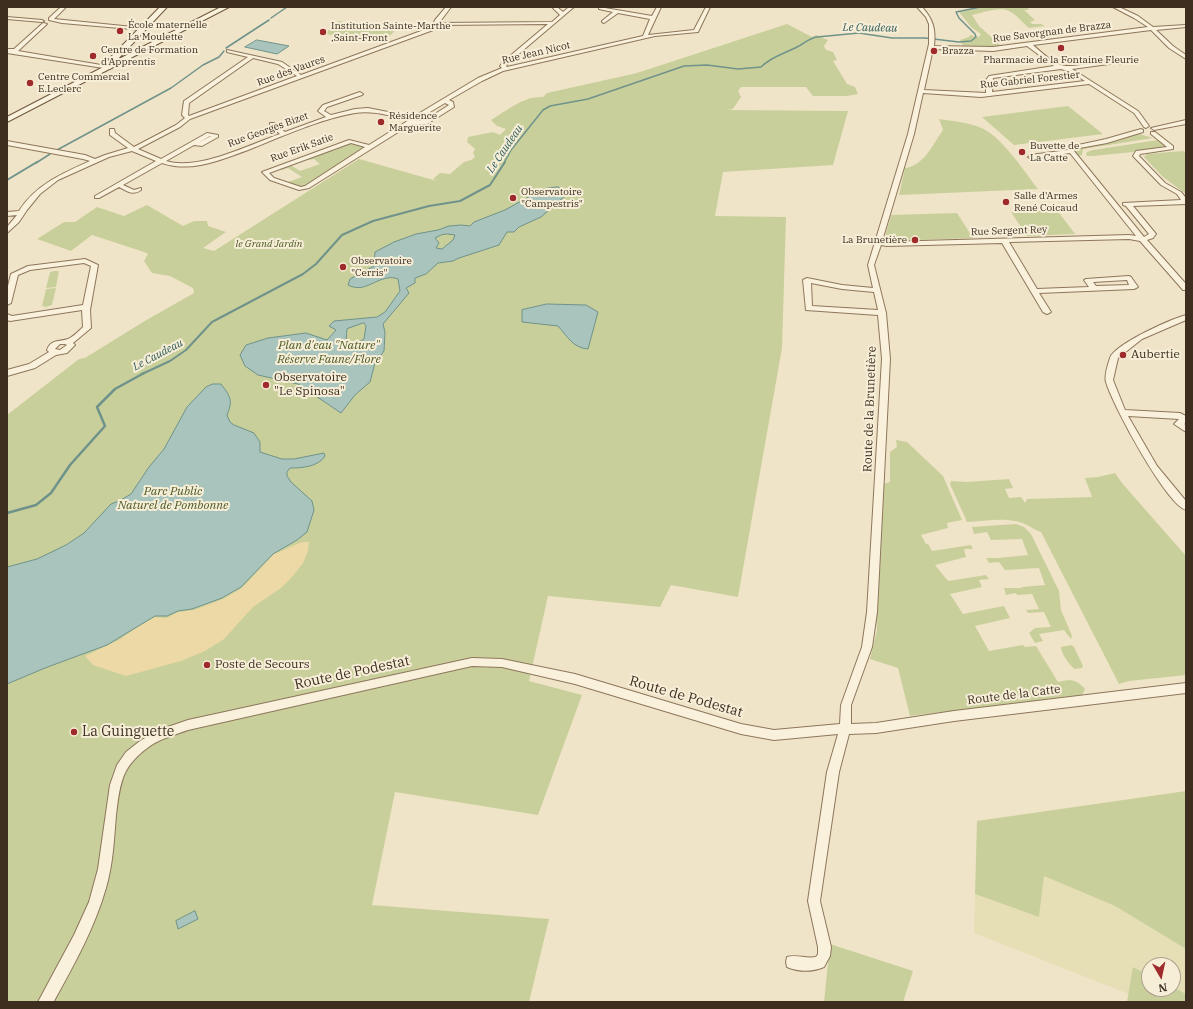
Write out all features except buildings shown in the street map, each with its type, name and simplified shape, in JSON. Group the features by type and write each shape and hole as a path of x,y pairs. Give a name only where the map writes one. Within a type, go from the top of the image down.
{"main road":[{"path":"110,67 113,60 164,7"},
{"path":"7,120 226,7"}],"street":[{"path":"7,18 52,23 53,19 64,7"},
{"name":"Rue des Vaures","path":"7,231 17,221 44,187 56,179 94,161 140,146 178,126 188,118 434,28 449,7"},
{"path":"554,7 563,15"},
{"path":"509,68 503,66 506,62 572,7"},
{"path":"645,37 659,7"},
{"name":"Rue Jean Nicot","path":"411,121 486,75 509,68 645,37 696,31 708,7"},
{"name":"Route de la Brunetière","path":"792,962 806,966 819,964 824,958 826,951 814,912 814,901 833,772 844,729 846,705 867,647 872,612 886,359 882,312 870,265 911,134 931,47 934,30 931,21 919,7"},
{"path":"1115,7 1136,17 1171,48 1186,57"},
{"path":"601,8 653,18"},
{"path":"604,22 617,11"},
{"path":"53,19 70,23 143,29"},
{"path":"9,52 22,46 43,23"},
{"path":"436,24 553,23"},
{"name":"Rue Savorgnan de Brazza","path":"931,47 993,49 1186,26"},
{"name":"Rue Gabriel Forestier","path":"1029,45 1055,65 1065,68 1090,82"},
{"path":"229,51 280,63 301,77"},
{"path":"9,52 110,67"},
{"path":"188,118 185,115 186,102 196,93 251,57"},
{"path":"989,94 991,77 1116,61 1128,62"},
{"path":"1090,82 1136,112 1146,126 1171,146 1171,148 1138,152 1136,156 1163,184 1178,193 1186,202"},
{"name":"Rue Gabriel Forestier","path":"921,91 989,94 1090,82"},
{"path":"330,117 321,111 325,106 360,94"},
{"path":"411,121 425,123 452,106 451,103 445,100"},
{"name":"Rue Georges Bizet","path":"112,130 112,134 146,156 171,164 184,165 207,163 330,117 355,111 368,110 411,121"},
{"name":"Rue Erik Satie","path":"370,147 351,141 265,172 272,179 302,189 370,147 411,121"},
{"path":"1031,157 1071,150 1071,148 1107,141 1141,131 1153,131 1186,122"},
{"path":"272,124 284,134"},
{"path":"1141,131 1138,128 1139,127 1146,126"},
{"path":"7,143 85,157 94,161"},
{"path":"97,197 193,143"},
{"path":"1071,150 1142,239 1186,288"},
{"path":"119,185 134,192 139,189"},
{"path":"1114,204 1186,202"},
{"path":"1128,204 1153,234 1150,237 1142,239"},
{"path":"7,214 22,213"},
{"name":"Rue Sergent Rey","path":"877,242 887,244 1005,242 1129,237 1142,239"},
{"path":"1005,242 1047,312"},
{"path":"7,303 15,274 28,268 86,261 95,265 87,307 87,328 69,342 61,341 53,345 52,350 55,352 32,366 7,373"},
{"path":"1035,291 1134,287 1129,278 1088,280 1094,288"},
{"path":"876,290 842,287 807,280 809,308 882,312"},
{"path":"7,316 10,319 87,307"},
{"path":"1186,317 1139,337 1114,357 1108,380 1123,413 1154,468 1177,498 1186,507"},
{"path":"1123,413 1180,416 1186,419"},
{"path":"1186,419 1178,424 1186,429"},
{"name":"Route de Podestat","path":"45,1002 73,952 95,903 104,875 114,786 120,770 131,754 140,746 168,731 472,662 502,663 575,679 741,729 774,735 844,729"},
{"name":"Route de la Catte","path":"844,729 876,728 962,715 1186,688"}],"shaded area":[{"path":"1044,876 1115,906 1186,949 1186,994 1181,991 1181,957 1141,957 1141,971 1134,967 1129,994 974,933 975,894 1039,917"}],"green space":[{"path":"986,7 1027,7 1029,10 1024,10 1035,20 1030,22 1032,24 1041,24 1045,26 1029,28 1014,14 1001,9 972,15 979,26 1001,46 963,46 960,40 969,37 970,35 979,37 981,34 971,27 959,12"},
{"path":"338,21 397,29 384,41 325,34"},
{"path":"787,24 812,37 816,35 828,40 824,46 826,50 833,52 837,60 833,61 847,84 855,87 858,94 847,96 813,96 806,87 741,87 738,91 741,97 733,109 727,110 848,111 833,165 723,172 715,216 786,217 782,348 738,597 671,585 660,607 548,596 529,681 582,695 538,815 395,792 372,905 549,919 529,1002 7,1002 7,415 79,359 85,358 143,322 194,293 193,288 170,276 152,273 144,261 148,254 144,252 92,235 71,251 37,239 64,222 75,222 97,207 124,216 147,205 183,226 194,221 207,221 208,226 226,232 203,248 214,251 359,159 437,181 433,179 440,173 450,174 464,162 475,157 473,153 475,149 467,142 468,137 493,132 500,135 506,129 497,126 491,120 522,101 536,97 543,97 547,93 637,73"},
{"path":"1068,106 1103,134 1014,145 982,117"},
{"path":"939,119 969,124 987,131 995,137 1011,154 1038,189 899,195 905,168 918,163 923,159 943,130"},
{"path":"1139,134 1153,138 1083,149 1082,155 1078,156 1075,151 1080,147 1113,142"},
{"path":"1158,140 1167,146 1133,152 1093,156 1087,156 1086,154 1087,152 1093,150"},
{"path":"351,142 367,147 306,186 299,187 288,182 302,177 288,168 282,170 279,168 289,164 300,171 320,164 314,159 310,160 307,158 330,149 333,151"},
{"path":"1183,151 1186,153 1186,194 1163,177 1144,157 1147,154"},
{"path":"1057,210 1075,234 1027,236 1011,212"},
{"path":"957,213 973,238 891,241 885,237 891,215"},
{"path":"59,271 56,287 46,288 50,272"},
{"path":"56,288 52,305 46,307 42,306 46,289"},
{"path":"896,440 907,442 943,476 962,520 947,523 948,528 921,535 926,544 928,544 932,551 971,545 973,549 964,549 966,557 935,565 948,581 986,575 989,579 979,580 982,587 950,594 963,614 1004,606 1010,618 975,626 989,651 1023,645 1025,647 1036,646 1058,682 1070,680 1079,683 1085,689 1082,695 910,716 898,668 870,659 877,630 876,614 883,484 890,482 890,452 897,447"},
{"path":"1115,473 1186,556 1186,675 1129,681 1119,684 1041,532 1022,523 1010,520 967,522 950,484 951,481 967,482 1009,479 1013,488 1005,489 1009,498 1021,497 1025,503 1027,499 1092,497 1085,478"},
{"path":"1016,524 1024,527 1031,534 1059,591 1061,610 1072,636 1071,639 1064,630 1039,634 1043,641 1035,643 1029,633 1035,628 1051,627 1044,612 1028,613 1026,610 1039,609 1032,594 1017,595 1016,593 1006,595 1004,588 1022,588 1045,585 1039,568 1005,570 999,562 989,563 986,558 1028,555 1022,539 991,540 987,532 974,534 972,527"},
{"path":"1071,645 1074,647 1083,666 1082,668 1075,669 1062,653 1061,647"},
{"path":"1186,791 1186,949 1115,906 1044,876 1039,917 975,894 977,821"},
{"path":"830,944 913,971 904,999 905,1002 824,1002"},
{"path":"1133,967 1141,971 1141,997 1181,997 1181,991 1186,994 1186,1002 1127,1002"}],"sand":[{"path":"302,542 309,542 308,551 303,563 292,577 281,588 253,607 224,639 205,651 181,661 126,676 93,665 85,656 119,640 155,617 167,618 178,612 194,610 223,599 242,588 274,554"}],"water":[{"path":"257,40 289,46 277,54 245,47"},
{"path":"558,187 564,190 566,195 541,217 519,227 514,232 507,232 499,245 453,261 438,263 426,274 415,278 415,283 406,288 409,293 383,324 385,332 384,351 375,363 370,382 355,395 341,413 298,384 258,375 245,366 240,355 246,345 268,338 306,333 327,340 336,330 329,326 334,321 377,317 385,312 400,291 398,279 383,279 359,288 348,285 350,279 374,266 375,252 394,242 416,234 438,230 449,226 470,226 474,222 505,210 543,189","holes":["447,234 455,235 453,240 442,249 436,248 439,243 435,238","364,323 366,326 364,339 355,343 346,341 347,329"]},
{"path":"547,304 586,305 598,312 588,349 574,344 558,326 522,322 522,310"},
{"path":"213,384 221,384 229,396 230,406 227,415 230,422 254,433 260,442 260,452 282,459 294,459 324,453 325,456 318,463 305,467 290,468 287,472 287,476 291,482 312,501 314,510 307,532 297,540 273,554 241,587 222,598 192,609 178,611 167,616 155,616 107,645 7,684 7,567 37,559 66,545 84,533 111,504 131,494 149,467 164,449 187,407 206,387"},
{"path":"195,911 198,919 178,929 176,921"}],"waterway":[{"path":"271,18 287,7"},
{"name":"Le Caudeau","path":"504,163 511,150 543,110 550,106 588,99 684,66 707,65 738,69 761,67 774,58 817,37 859,33 892,38 925,38 959,42 971,41 976,37 975,34 959,18 956,12 981,7"},
{"path":"226,48 269,20"},
{"path":"57,150 171,88 203,65 219,57 224,51"},
{"path":"36,163 50,154"},
{"path":"7,180 37,162"},
{"name":"Le Caudeau","path":"143,373 170,361 186,350 212,322 303,274 316,264 342,235 373,221 429,206 460,201 490,185 505,162"},
{"name":"Le Caudeau","path":"7,513 36,505 51,493 70,465 105,426 97,407 115,389 143,373"}],"place":[{"name":"École maternelle La Moulette","path":"120,31"},
{"name":"Institution Sainte-Marthe ,Saint-Front","path":"323,32"},
{"name":"Pharmacie de la Fontaine Fleurie","path":"1061,48"},
{"name":"Brazza","path":"934,51"},
{"name":"Centre de Formation d'Apprentis","path":"93,56"},
{"name":"Centre Commercial E.Leclerc","path":"30,83"},
{"name":"Résidence Marguerite","path":"381,122"},
{"name":"Buvette de La Catte","path":"1022,152"},
{"name":"Observatoire \"Campestris\"","path":"513,198"},
{"name":"Salle d'Armes René Coicaud","path":"1006,202"},
{"name":"La Brunetière","path":"915,240"},
{"name":"Observatoire \"Cerris\"","path":"343,267"},
{"name":"Aubertie","path":"1123,355"},
{"name":"Observatoire \"Le Spinosa\"","path":"266,385"},
{"name":"Poste de Secours","path":"207,665"},
{"name":"La Guinguette","path":"74,732"}],"park label":[{"name":"le Grand Jardin","path":"269,244"},
{"name":"Plan d'eau \"Nature\" Réserve Faune/Flore","path":"329,353"},
{"name":"Parc Public Naturel de Pombonne","path":"173,499"}]}
